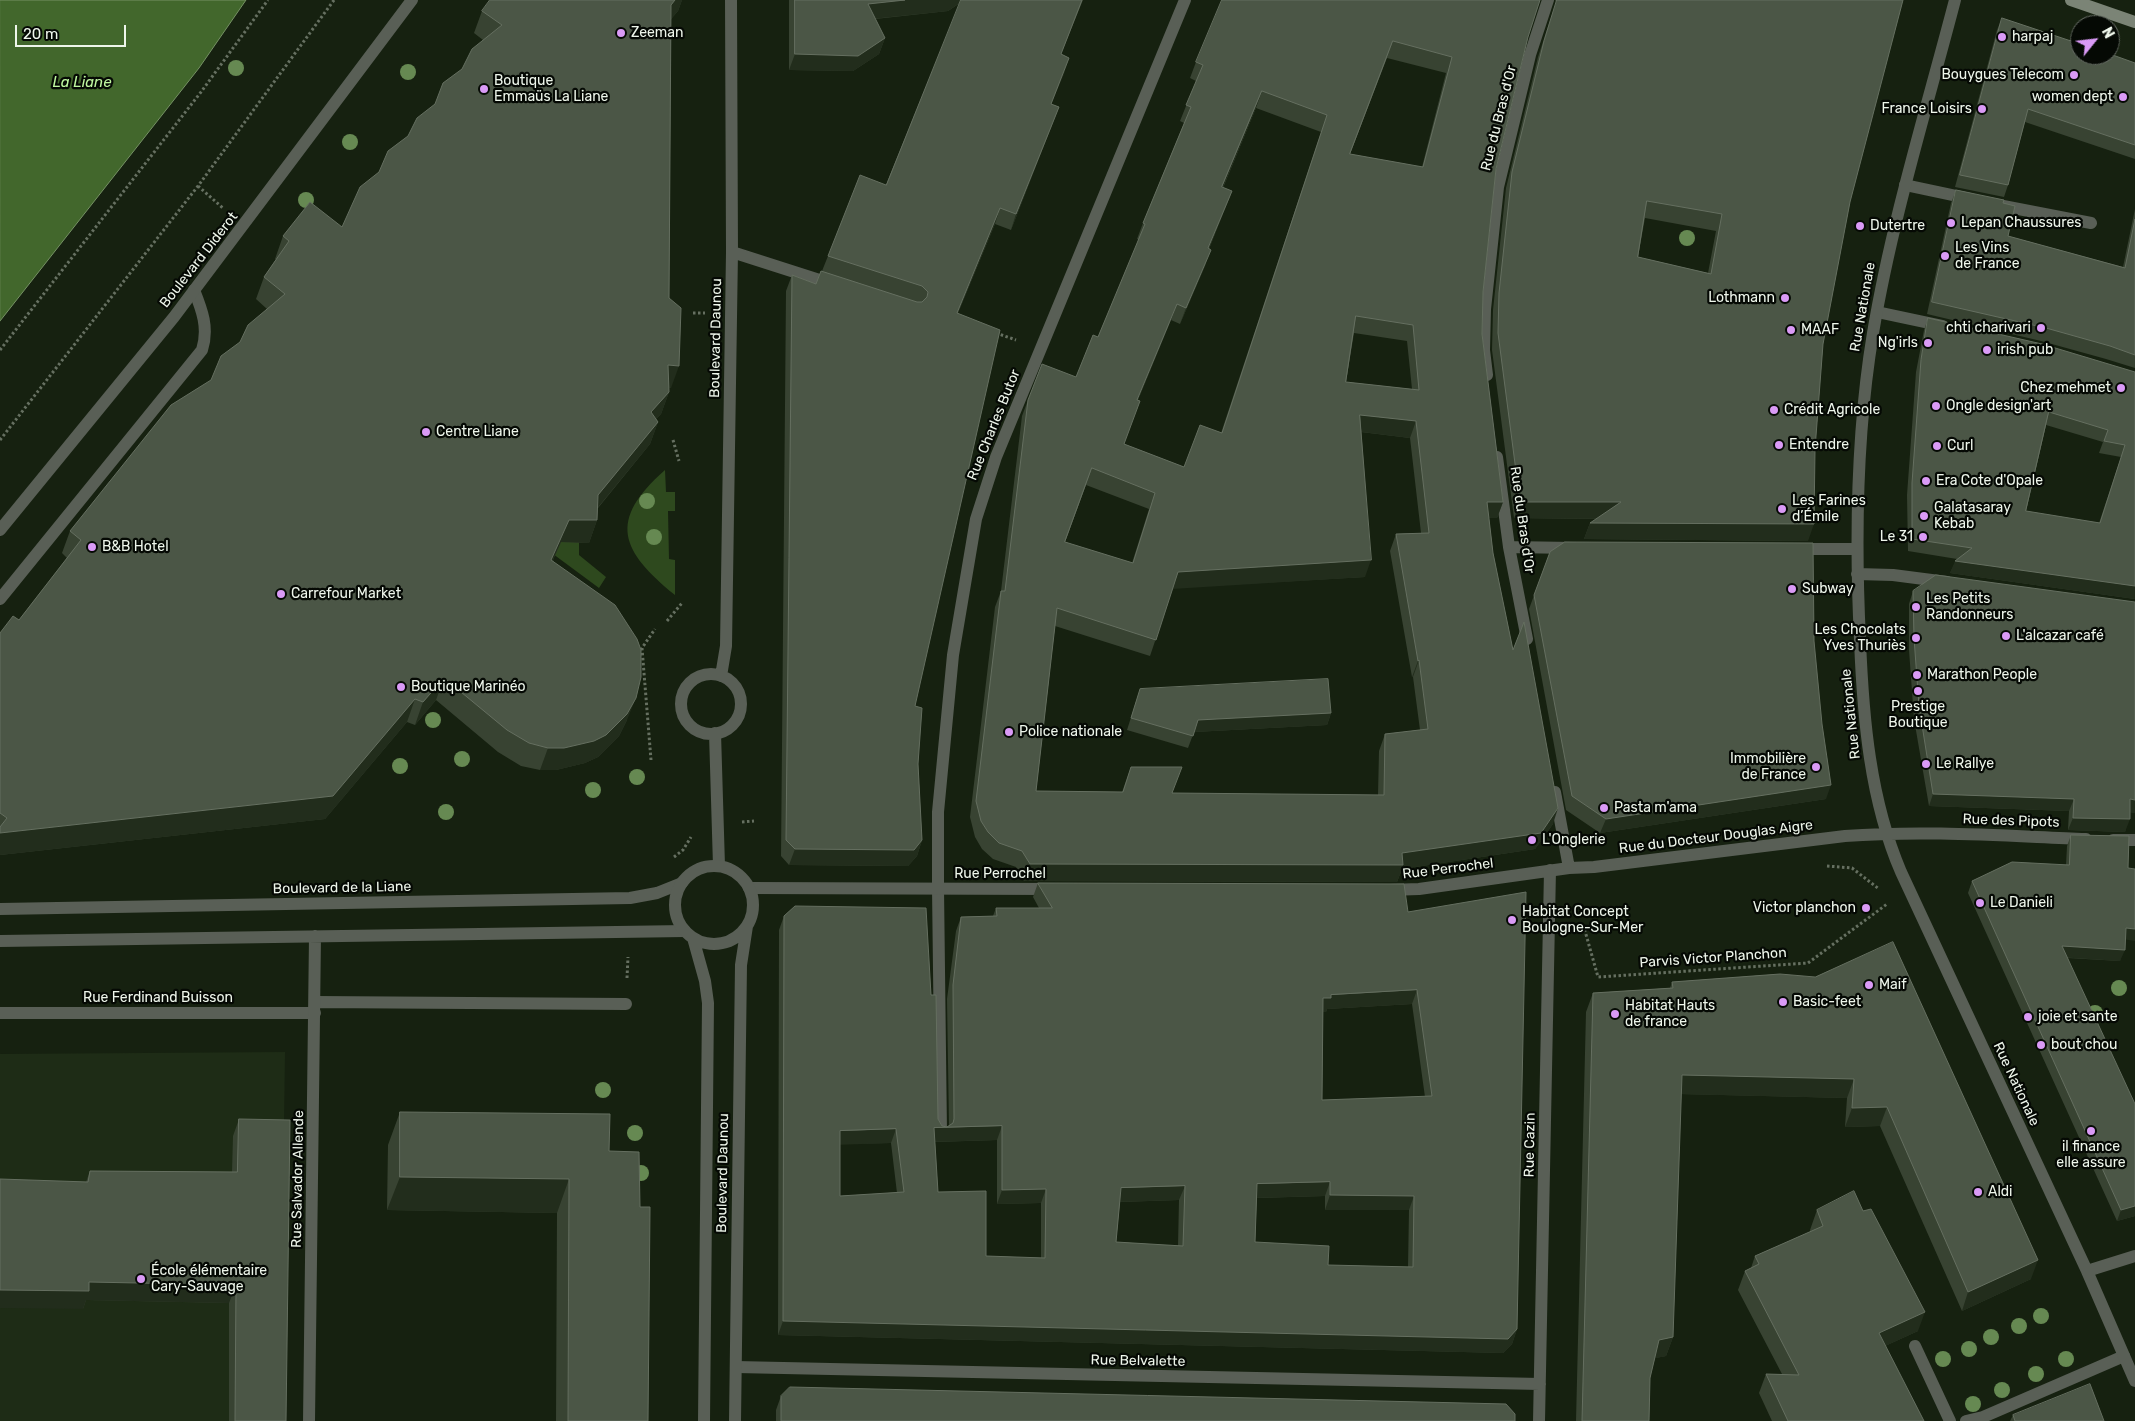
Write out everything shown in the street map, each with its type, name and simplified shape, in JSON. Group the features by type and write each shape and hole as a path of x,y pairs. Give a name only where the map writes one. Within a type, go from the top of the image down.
{"main road":[{"path":"2071,0 2135,22"}],"street":[{"name":"Boulevard Diderot","path":"0,530 194,290 412,0"},
{"name":"Boulevard Daunou","path":"721,676 726,646 732,252 730,0"},
{"name":"Rue Charles Butor","path":"941,1133 938,812 953,655 976,519 996,457 1185,0"},
{"name":"Rue du Bras d'Or","path":"1488,390 1484,331 1498,187 1518,102 1548,0"},
{"name":"Rue Nationale","path":"1955,0 1905,185 1877,312 1865,387 1860,447 1857,549 1862,682 1875,791 1886,833 1910,892 2135,1381"},
{"path":"1905,185 2091,223"},
{"path":"732,252 850,290"},
{"path":"0,600 202,350 206,330 204,316 194,290"},
{"path":"1877,312 1951,328"},
{"name":"Rue du Bras d'Or","path":"1496,449 1509,547 1529,654"},
{"path":"1509,547 1588,548"},
{"path":"1785,549 1857,549"},
{"path":"1858,574 1893,575 1964,584"},
{"path":"708,674 721,676 735,686 739,693 741,706 731,726 715,733 702,732 690,725 682,710 681,700 686,688 695,678 708,674"},
{"path":"715,733 719,866"},
{"path":"1553,779 1569,868"},
{"name":"Rue des Pipots","path":"1886,833 2135,840"},
{"name":"Rue du Docteur Douglas Aigre","path":"1550,870 1594,867 1838,836 1886,833"},
{"path":"719,866 735,871 743,878 753,898 753,910 747,926 734,938 722,943 710,944 689,934 678,921 675,910 675,898 682,882 690,873 701,867 719,866"},
{"name":"Rue Perrochel","path":"1380,890 1420,888 1550,870"},
{"name":"Rue Cazin","path":"1539,1421 1550,870"},
{"name":"Boulevard de la Liane","path":"0,909 630,898 657,893 682,882"},
{"name":"Rue Perrochel","path":"749,888 1066,889"},
{"name":"Boulevard Daunou","path":"735,1421 741,966 747,926"},
{"path":"0,941 314,936 689,934"},
{"name":"Boulevard Daunou","path":"689,934 704,973 708,1003 704,1421"},
{"name":"Rue Salvador Allende","path":"309,1421 315,1007 314,936"},
{"name":"Rue Ferdinand Buisson","path":"0,1013 626,1004"},
{"path":"2086,1271 2135,1256"},
{"path":"1915,1346 1950,1421"},
{"path":"1966,1421 1983,1419 2124,1356"},
{"name":"Rue Belvalette","path":"736,1367 1540,1384"}],"path":[{"path":"0,350 201,92 268,0"},
{"path":"0,440 198,186 334,0"},
{"path":"198,186 225,209"},
{"path":"988,330 1040,349"},
{"path":"673,440 678,461"},
{"path":"667,621 682,603"},
{"path":"651,760 642,648 655,629"},
{"path":"670,859 688,843 694,825 754,821"},
{"name":"Parvis Victor Planchon","path":"1550,912 1585,931 1598,977 1808,962 1887,903"}],"shaded area":[{"path":"665,470 666,492 675,492 675,511 668,511 669,559 675,560 675,595 642,564 633,550 628,535 628,520 634,505 647,488"},
{"path":"567,527 579,532 579,555 606,577 599,588 549,551"},
{"name":"École élémentaire Cary-Sauvage","path":"285,1052 280,1421 0,1421 0,1054"}],"water":[{"name":"La Liane","path":"0,0 246,0 199,68 0,321"}],"building":[{"name":"Centre Liane","path":"490,0 675,0 671,5 669,298 681,308 679,366 668,365 669,392 651,412 658,422 598,495 597,520 569,520 551,560 615,605 637,639 641,650 641,677 636,698 627,714 606,735 594,741 564,748 548,748 529,743 507,730 444,678 423,702 415,699 333,796 0,833 0,827 7,818 0,813 0,633 13,616 19,620 81,540 70,531 171,405 211,380 221,356 240,342 248,325 285,294 264,277 289,241 283,236 310,202 342,227 360,187 379,172 388,151 408,136 417,118 435,104 443,83 462,69 472,49 502,25 482,11"},
{"path":"795,0 905,0 868,4 885,38 858,56 795,54"},
{"path":"961,0 1082,0 1061,54 1069,58 1051,104 1059,107 1016,214 1000,208 957,313 1000,330 915,706 922,708 918,764 922,840 914,850 795,849 786,840 792,275 816,284 821,271 917,302 922,302 927,297 928,292 922,286 828,256 860,175 886,185"},
{"path":"1222,0 1540,0 1528,37 1496,169 1483,292 1482,334 1503,502 1487,502 1493,553 1513,650 1524,622 1558,808 1541,833 1402,853 1403,865 1030,864 1022,851 999,843 988,832 981,821 976,801 1001,591 1005,591 1028,400 1042,364 1076,377 1093,335 1098,337 1191,107 1186,105 1203,65 1196,62","holes":["1393,41 1452,57 1423,167 1350,154","1262,91 1327,115 1222,433 1200,425 1184,467 1124,444 1140,401 1137,400 1177,304 1186,308 1211,250 1208,248 1232,191 1222,187","1356,316 1413,325 1419,390 1346,382","1360,415 1416,421 1429,533 1396,534 1419,660 1428,729 1385,734 1384,795 1172,793 1182,767 1131,767 1123,792 1036,791 1057,608 1156,640 1178,572 1371,560","1092,468 1155,493 1133,563 1065,542"]},
{"path":"1557,0 1903,0 1850,202 1823,344 1815,449 1814,524 1590,523 1621,502 1520,502 1498,333 1499,293 1512,172 1544,41","holes":["1647,201 1722,214 1711,274 1638,257"]},
{"path":"2002,18 2070,41 2070,65 2120,65 2120,58 2135,63 2135,145 2028,109 2008,185 1960,175"},
{"path":"1956,190 2004,200 2003,203 2015,206 2008,236 2125,268 2135,219 2135,355 2046,328 1932,302"},
{"path":"1928,318 2042,344 2135,372 2135,586 1955,561 1972,548 1912,539 1912,483 1921,360","holes":["2049,412 2108,430 2104,441 2125,445 2100,523 2026,511"]},
{"path":"1565,542 1813,543 1814,641 1822,724 1831,785 1606,819 1572,796 1534,595 1550,552"},
{"path":"1936,575 2135,602 2135,800 2130,799 2130,819 2073,818 2074,799 1933,794 1919,706 1913,591"},
{"path":"1328,679 1331,713 1198,720 1193,736 1131,718 1140,689"},
{"path":"2071,835 2129,836 2128,868 2135,869 2135,929 2126,928 2125,950 2062,946 2135,1104 2135,1206 2121,1210 1972,881 2012,862 2069,865"},
{"path":"1038,883 1404,884 1408,912 1526,892 1517,1329 1508,1339 783,1321 784,916 795,906 926,908 931,995 936,995 938,1119 942,1126 947,1127 953,1123 954,1119 953,985 961,917 997,916 996,908 1052,908","holes":["1417,990 1432,1096 1322,1100 1323,998 1331,998 1331,995","1002,1126 1002,1190 1046,1189 1045,1258 986,1256 986,1191 938,1192 934,1128","896,1129 904,1192 840,1196 840,1131","1330,1182 1330,1195 1414,1196 1413,1267 1328,1265 1329,1246 1255,1242 1257,1184","1185,1186 1183,1246 1116,1242 1121,1188"]},
{"path":"1893,942 2038,1260 1968,1292 1887,1107 1852,1108 1854,1079 1682,1075 1673,1337 1659,1340 1650,1378 1649,1421 1582,1421 1593,993 1673,988 1672,982 1780,974 1815,977"},
{"path":"400,1112 610,1114 609,1151 639,1152 640,1207 650,1207 648,1421 568,1421 569,1179 400,1177"},
{"path":"239,1119 290,1120 286,1421 235,1421 236,1285 89,1282 89,1291 0,1290 0,1179 88,1182 90,1171 237,1172"},
{"path":"1854,1191 1863,1211 1871,1209 1925,1312 1879,1333 1924,1421 1788,1421 1766,1374 1799,1375 1745,1271 1759,1264 1755,1256 1823,1226 1817,1210"},
{"path":"2090,1384 2104,1421 2015,1421 2013,1415"},
{"path":"790,1387 1506,1404 1515,1414 1515,1421 781,1421 781,1396"}],"place":[{"name":"Zeeman","path":"621,33"},
{"name":"harpaj","path":"2002,37"},
{"name":"Bouygues Telecom","path":"2074,75"},
{"name":"Boutique Emmaüs La Liane","path":"484,89"},
{"name":"women dept","path":"2123,97"},
{"name":"France Loisirs","path":"1982,109"},
{"name":"Lepan Chaussures","path":"1951,223"},
{"name":"Dutertre","path":"1860,226"},
{"name":"Les Vins de France","path":"1945,256"},
{"name":"Lothmann","path":"1785,298"},
{"name":"chti charivari","path":"2041,328"},
{"name":"MAAF","path":"1791,330"},
{"name":"Ng'irls","path":"1928,343"},
{"name":"irish pub","path":"1987,350"},
{"name":"Chez mehmet","path":"2121,388"},
{"name":"Ongle design'art","path":"1936,406"},
{"name":"Crédit Agricole","path":"1774,410"},
{"name":"Centre Liane","path":"426,432"},
{"name":"Entendre","path":"1779,445"},
{"name":"Curl","path":"1937,446"},
{"name":"Era Cote d'Opale","path":"1926,481"},
{"name":"Les Farines d’Émile","path":"1782,509"},
{"name":"Galatasaray Kebab","path":"1924,516"},
{"name":"Le 31","path":"1923,537"},
{"name":"B&B Hotel","path":"92,547"},
{"name":"Subway","path":"1792,589"},
{"name":"Carrefour Market","path":"281,594"},
{"name":"Les Petits Randonneurs","path":"1916,607"},
{"name":"L'alcazar café","path":"2006,636"},
{"name":"Les Chocolats Yves Thuriès","path":"1916,638"},
{"name":"Marathon People","path":"1917,675"},
{"name":"Boutique Marinéo","path":"401,687"},
{"name":"Prestige Boutique","path":"1918,691"},
{"name":"Police nationale","path":"1009,732"},
{"name":"Le Rallye","path":"1926,764"},
{"name":"Immobilière de France","path":"1816,767"},
{"name":"Pasta m'ama","path":"1604,808"},
{"name":"L'Onglerie","path":"1532,840"},
{"name":"Le Danieli","path":"1980,903"},
{"name":"Victor planchon","path":"1866,908"},
{"name":"Habitat Concept Boulogne-Sur-Mer","path":"1512,920"},
{"name":"Maif","path":"1869,985"},
{"name":"Basic-feet","path":"1783,1002"},
{"name":"Habitat Hauts de france","path":"1615,1014"},
{"name":"joie et sante","path":"2028,1017"},
{"name":"bout chou","path":"2041,1045"},
{"name":"il finance elle assure","path":"2091,1131"},
{"name":"Aldi","path":"1978,1192"},
{"name":"École élémentaire Cary-Sauvage","path":"141,1279"}]}
